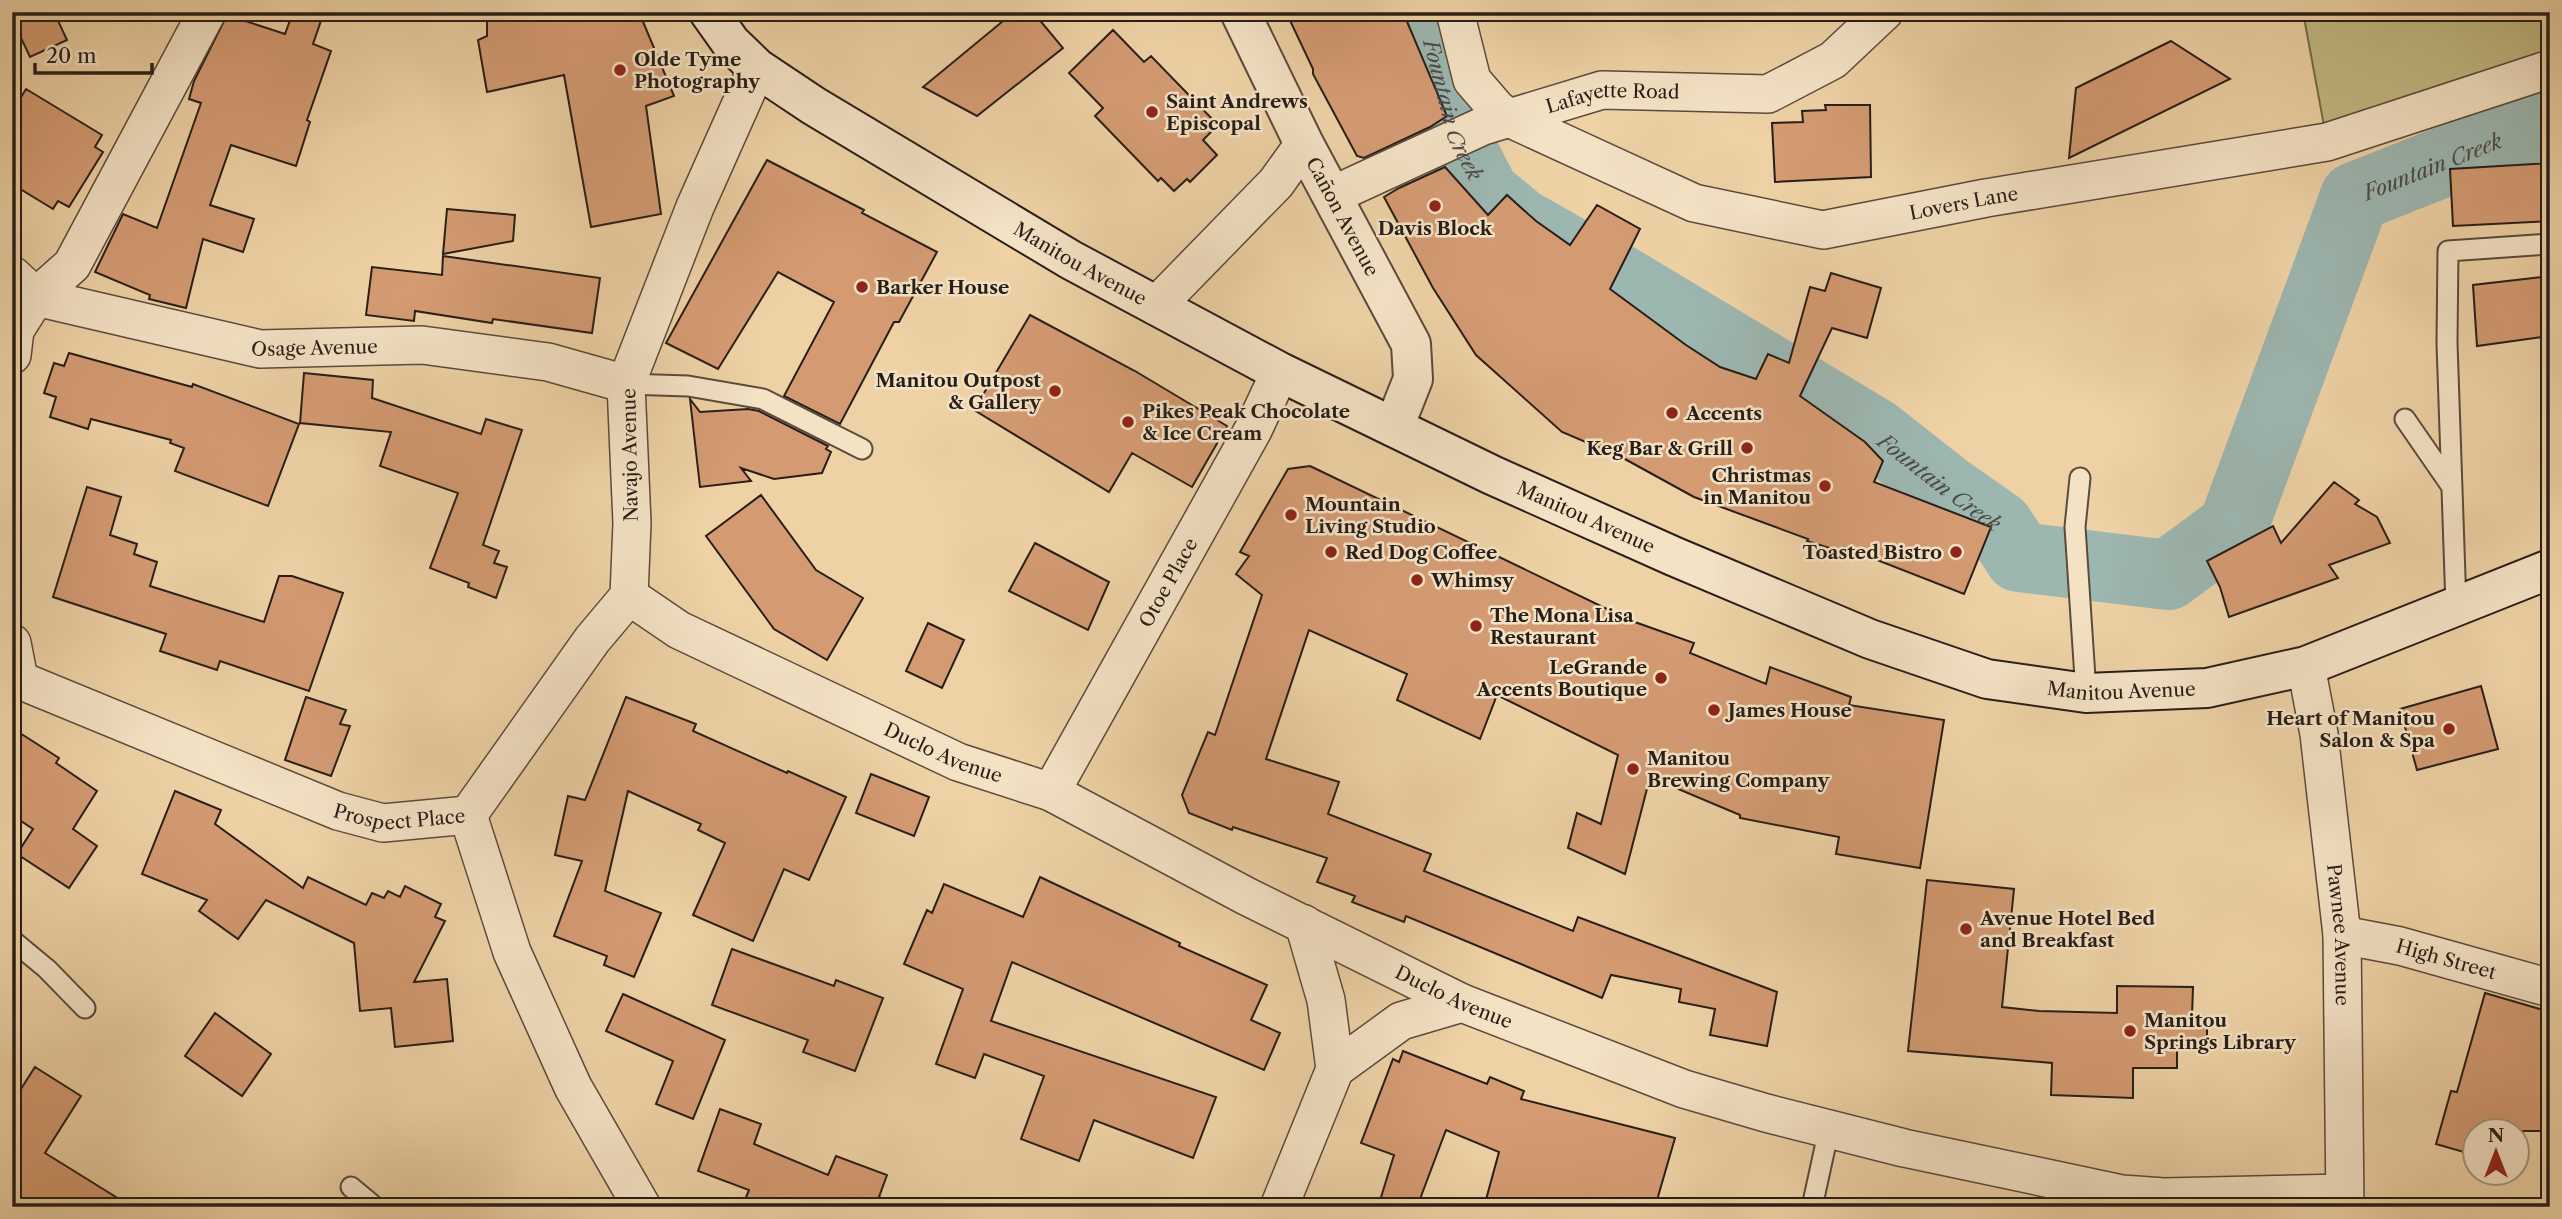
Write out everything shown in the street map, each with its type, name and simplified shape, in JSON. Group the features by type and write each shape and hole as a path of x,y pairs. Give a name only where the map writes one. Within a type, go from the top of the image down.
{"main road":[{"name":"Manitou Avenue","path":"709,12 731,43 757,68 814,106 1071,260 1280,372 1492,475 1661,551 1870,639 1987,679 2086,693 2207,688 2306,666 2550,569"},
{"name":"Cañon Avenue","path":"1240,12 1304,144 1411,344 1413,379 1394,427"}],"street":[{"path":"12,355 24,286 72,265 207,12"},
{"name":"Lovers Lane","path":"1455,12 1472,80 1509,118 1694,203 1823,230 1986,198 2327,142 2550,69"},
{"name":"Lafayette Road","path":"1333,195 1453,140 1509,118 1602,90 1768,94 1833,60 1884,12"},
{"name":"Navajo Avenue","path":"629,596 632,523 626,384 695,206 757,68"},
{"path":"1156,306 1276,183 1304,144"},
{"name":"Osage Avenue","path":"24,286 260,349 422,345 548,362 626,384"},
{"name":"Otoe Place","path":"1051,792 1252,430 1280,372"},
{"path":"468,815 592,640 629,596"},
{"name":"Duclo Avenue","path":"629,596 678,630 946,757 1051,792 1462,1003 1684,1089 1904,1148 2122,1194 2344,1200"},
{"path":"12,643 15,678"},
{"name":"Pawnee Avenue","path":"2306,666 2319,734 2342,936 2344,1200"},
{"name":"Prospect Place","path":"15,678 338,811 383,823 468,815 512,952 573,1087 642,1207"},
{"path":"1279,1207 1335,1069 1326,1000 1304,924"},
{"name":"High Street","path":"2342,936 2400,946 2550,988"},
{"path":"1335,1069 1401,1020 1462,1003"}],"lane":[{"path":"2456,606 2447,343 2448,251 2550,244"},
{"path":"626,384 688,386 763,399 862,449"},
{"path":"2404,419 2452,488"},
{"path":"2080,478 2075,527 2086,693"},
{"path":"12,940 47,969 85,1007"},
{"path":"1812,1207 1829,1129"},
{"path":"351,1187 375,1207"}],"shaded area":[{"path":"2303,12 2550,12 2550,69 2327,142"}],"building":[{"path":"12,12 54,12 67,40 30,57 12,19"},
{"path":"293,12 324,12 313,44 331,51 307,120 310,122 296,166 231,145 210,205 254,219 243,252 203,239 186,308 149,299 150,295 95,272 123,214 157,228 201,103 189,99 194,81 227,15 285,34"},
{"path":"487,12 639,12 674,96 646,106 661,214 591,227 564,75 487,92 478,40 487,36"},
{"path":"1014,12 1033,12 1063,48 977,116 923,87"},
{"path":"1286,12 1403,12 1447,116 1430,127 1364,158 1357,156 1313,74"},
{"name":"Saint Andrews Episcopal","path":"1113,30 1144,62 1151,56 1218,125 1203,140 1217,155 1190,182 1187,179 1174,191 1161,178 1158,181 1095,116 1103,108 1069,73"},
{"path":"2171,41 2230,79 2069,158 2076,88"},
{"path":"26,89 102,135 95,147 103,152 69,207 58,201 53,209 12,184 12,112"},
{"path":"1825,105 1870,105 1871,177 1775,182 1772,123 1803,122 1802,111 1826,110"},
{"name":"Barker House","path":"767,160 864,210 862,213 937,252 899,322 894,322 840,424 784,396 834,302 778,272 718,369 666,343"},
{"path":"2550,163 2550,221 2453,226 2450,169"},
{"path":"1445,167 1488,215 1507,195 1536,221 1570,245 1597,205 1640,229 1610,289 1720,367 1756,379 1768,354 1789,363 1810,287 1825,291 1831,273 1881,288 1867,338 1832,328 1800,396 1865,442 1883,461 1874,482 1991,527 1964,594 1844,547 1842,552 1807,541 1808,539 1694,497 1623,458 1562,432 1476,355 1433,288 1384,197"},
{"path":"447,209 515,215 513,241 443,254"},
{"path":"443,256 600,278 592,333 493,319 492,323 415,311 414,321 366,315 372,267 442,275"},
{"path":"2550,276 2550,336 2477,346 2473,285"},
{"path":"1030,315 1135,371 1227,426 1192,487 1132,453 1109,492 974,410"},
{"path":"69,353 192,387 193,384 299,424 268,506 175,471 184,448 170,443 171,440 91,419 88,429 50,417 56,397 44,393 54,363 64,366"},
{"path":"304,373 373,380 372,398 481,434 486,419 522,430 483,545 499,551 494,563 507,567 496,598 468,587 469,583 430,568 458,493 380,466 391,432 300,423"},
{"path":"690,399 700,412 748,409 759,411 828,446 826,449 831,452 822,473 774,479 741,468 751,481 700,487"},
{"path":"1310,466 1632,621 1694,643 1690,653 1766,684 1770,667 1851,697 1849,705 1944,720 1920,868 1836,854 1839,837 1740,818 1740,815 1650,777 1625,874 1568,848 1577,813 1601,824 1618,755 1497,695 1480,739 1397,700 1407,674 1309,630 1266,759 1339,782 1328,814 1431,854 1424,871 1573,931 1578,917 1777,992 1767,1046 1710,1035 1715,1009 1679,1002 1681,989 1611,975 1602,998 1406,916 1404,922 1352,902 1355,896 1317,882 1327,858 1233,827 1232,830 1189,813 1182,795 1208,732 1215,735 1262,595 1236,574 1249,556 1240,552 1288,469"},
{"path":"2334,482 2359,500 2355,504 2377,517 2390,543 2329,565 2338,578 2229,617 2220,587 2207,561 2273,526 2281,543"},
{"path":"87,487 121,497 110,535 137,544 134,554 157,562 150,586 264,622 279,576 292,576 343,593 309,691 220,661 217,670 160,651 166,634 53,597"},
{"path":"761,495 816,570 863,598 827,660 774,629 706,536"},
{"path":"1035,543 1109,582 1088,630 1009,591"},
{"path":"928,623 964,640 942,688 906,671"},
{"name":"Heart of Manitou Salon & Spa","path":"2481,686 2498,749 2417,770 2400,709"},
{"path":"306,697 346,710 340,724 350,726 331,776 285,760"},
{"path":"626,697 696,724 693,731 846,797 809,880 784,869 753,941 693,915 725,843 698,830 701,824 628,791 605,891 661,913 634,977 604,965 607,956 554,936 582,861 555,855 568,796 585,800"},
{"path":"12,728 59,758 56,763 97,791 73,829 97,846 69,888 17,854 33,829 12,815"},
{"path":"871,774 929,797 914,836 856,813"},
{"path":"175,791 221,810 215,824 303,888 308,877 366,905 372,893 384,898 388,891 400,897 405,886 441,904 435,917 445,921 414,982 447,979 453,1041 395,1047 391,1008 360,1011 354,943 266,900 238,939 199,911 207,900 142,874"},
{"path":"1040,877 1180,943 1179,946 1267,985 1251,1020 1280,1033 1264,1070 1012,962 991,1021 1216,1097 1193,1158 1094,1120 1079,1161 1021,1139 1044,1076 984,1054 975,1078 936,1064 963,989 904,964 927,910 932,913 944,884 1023,917"},
{"path":"1927,880 2014,889 2002,1007 2117,1013 2117,986 2193,987 2192,1016 2207,1016 2207,1046 2177,1046 2177,1068 2133,1068 2133,1098 2051,1095 2052,1063 1908,1051"},
{"path":"732,949 834,986 836,980 883,998 855,1071 803,1052 808,1040 712,1005"},
{"path":"2485,993 2550,1012 2550,1131 2530,1131 2530,1118 2460,1118 2460,1151 2436,1144 2451,1091 2457,1092"},
{"path":"623,994 725,1040 693,1119 656,1104 673,1061 606,1031"},
{"path":"215,1013 271,1054 242,1096 185,1056"},
{"path":"1403,1051 1487,1084 1490,1077 1524,1091 1521,1099 1675,1138 1655,1207 1484,1207 1499,1152 1446,1130 1417,1207 1378,1207 1394,1155 1361,1143 1393,1059 1399,1062"},
{"path":"35,1067 81,1096 45,1153 132,1207 12,1207 12,1103"},
{"path":"720,1109 761,1124 754,1144 828,1175 836,1156 887,1175 879,1197 902,1207 742,1207 749,1190 698,1171"}],"waterway":[{"name":"Fountain Creek","path":"1421,12 1456,138 1485,194 1520,223 1624,282 1875,433 1999,526 2019,557 2168,575 2233,527 2355,197 2542,123 2550,123"}],"place":[{"name":"Olde Tyme Photography","path":"620,70"},
{"name":"Saint Andrews Episcopal","path":"1152,112"},
{"name":"Davis Block","path":"1435,206"},
{"name":"Barker House","path":"862,287"},
{"name":"Manitou Outpost & Gallery","path":"1055,391"},
{"name":"Accents","path":"1672,413"},
{"name":"Pikes Peak Chocolate & Ice Cream","path":"1128,422"},
{"name":"Keg Bar & Grill","path":"1747,448"},
{"name":"Christmas in Manitou","path":"1825,486"},
{"name":"Mountain Living Studio","path":"1291,515"},
{"name":"Red Dog Coffee","path":"1331,552"},
{"name":"Toasted Bistro","path":"1956,552"},
{"name":"Whimsy","path":"1417,580"},
{"name":"The Mona Lisa Restaurant","path":"1476,626"},
{"name":"LeGrande Accents Boutique","path":"1661,678"},
{"name":"James House","path":"1714,710"},
{"name":"Heart of Manitou Salon & Spa","path":"2449,729"},
{"name":"Manitou Brewing Company","path":"1633,769"},
{"name":"Avenue Hotel Bed and Breakfast","path":"1966,929"},
{"name":"Manitou Springs Library","path":"2130,1031"}]}
